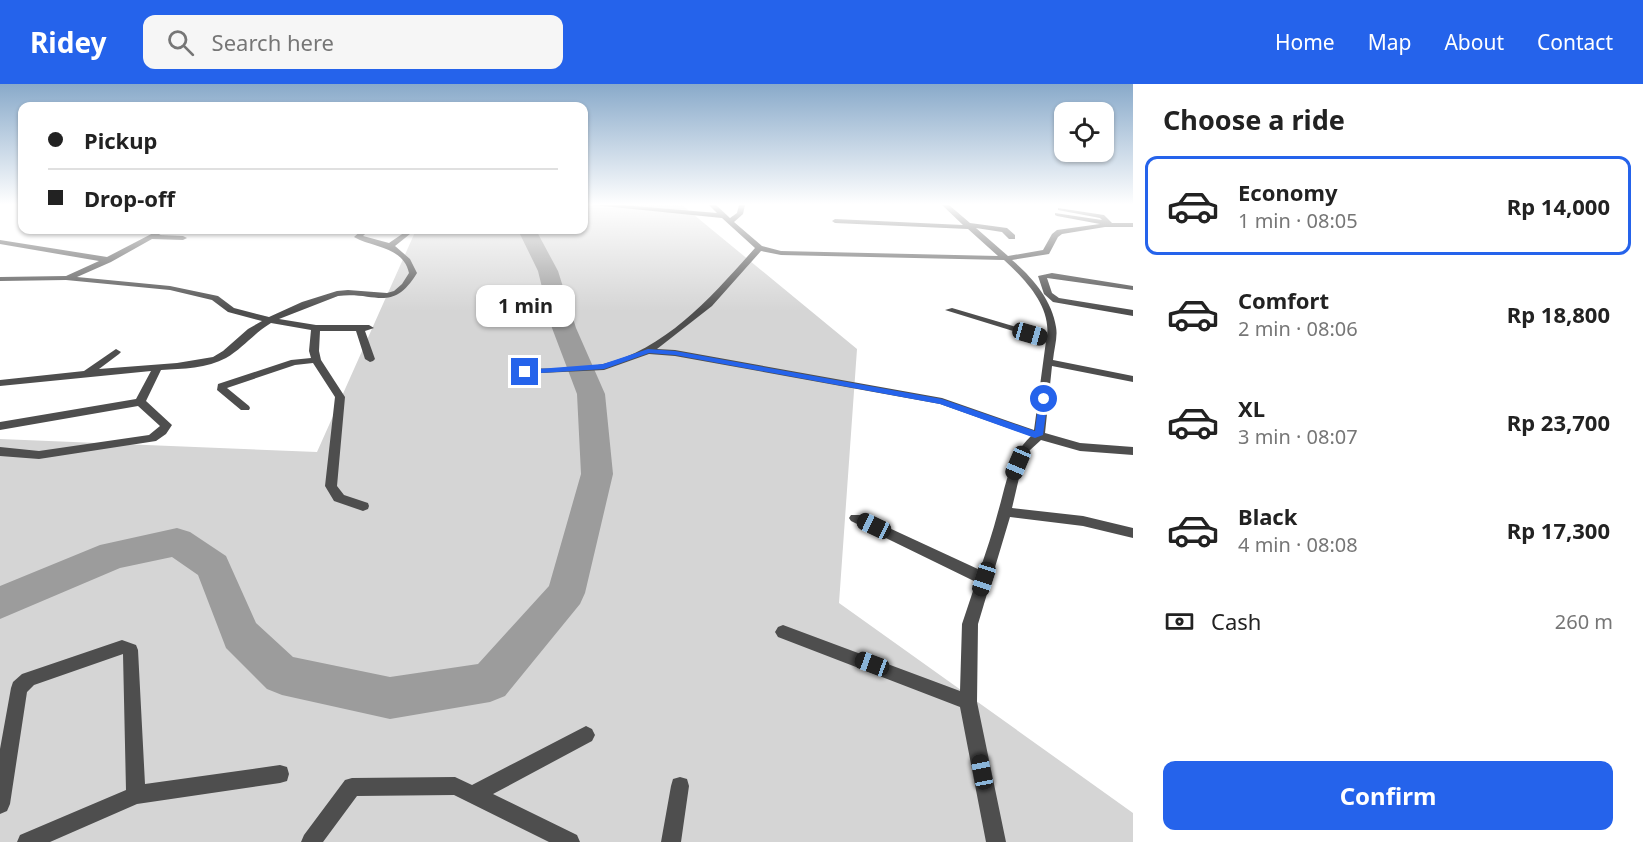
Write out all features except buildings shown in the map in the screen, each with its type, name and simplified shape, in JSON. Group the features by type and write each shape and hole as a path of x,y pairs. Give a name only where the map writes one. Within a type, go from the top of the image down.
{"street":[{"path":"66,278 108,260 144,240"},
{"path":"0,383 122,370 157,369 217,359 255,328 285,313 345,293 382,297 394,293 408,282 413,268 399,251 370,240"},
{"path":"390,246 398,240"},
{"path":"750,240 759,248 781,253 1007,258 1047,252 1053,240"},
{"path":"986,240 1023,273 1047,307 1052,329 1039,435 1024,449 1012,478 1005,512 970,624 968,702 996,842"},
{"path":"0,242 108,260"},
{"path":"525,372 604,367 648,351 709,304 759,248"},
{"path":"1133,288 1052,275 1042,276 1048,294 1056,300 1133,313"},
{"path":"0,279 66,278 170,288 215,298 231,310 270,320 316,328 365,328 370,359"},
{"path":"949,310 1051,340"},
{"path":"316,328 314,351 316,360 340,397 331,486 339,498 363,506"},
{"path":"648,351 675,353 942,401 1080,447 1133,451"},
{"path":"85,375 116,352"},
{"path":"245,408 222,390 222,386 294,362 316,360"},
{"path":"1048,362 1133,379"},
{"path":"140,402 157,369"},
{"path":"0,426 140,402"},
{"path":"0,451 21,455 39,454 152,438 166,425 140,402"},
{"path":"1005,512 1083,521 1133,533"},
{"path":"856,518 984,579"},
{"path":"783,632 968,702"},
{"path":"0,804 19,688 28,679 122,647 130,650 132,664 136,795"},
{"path":"472,795 586,735"},
{"path":"27,842 136,795 280,774"},
{"path":"311,842 352,787 454,786 570,842"},
{"path":"671,842 680,786"}],"shaded area":[{"path":"411,240 725,240 857,349 839,603 1133,813 1133,842 0,842 0,439 317,452"}],"waterway":[{"path":"0,603 113,555 177,542 213,566 240,635 282,675 390,698 490,682 566,593 597,474 591,394 564,328 548,271 532,240"}],"route":[{"path":"525,372 604,367 648,351 675,353 942,401 1039,435 1044,399"}]}
